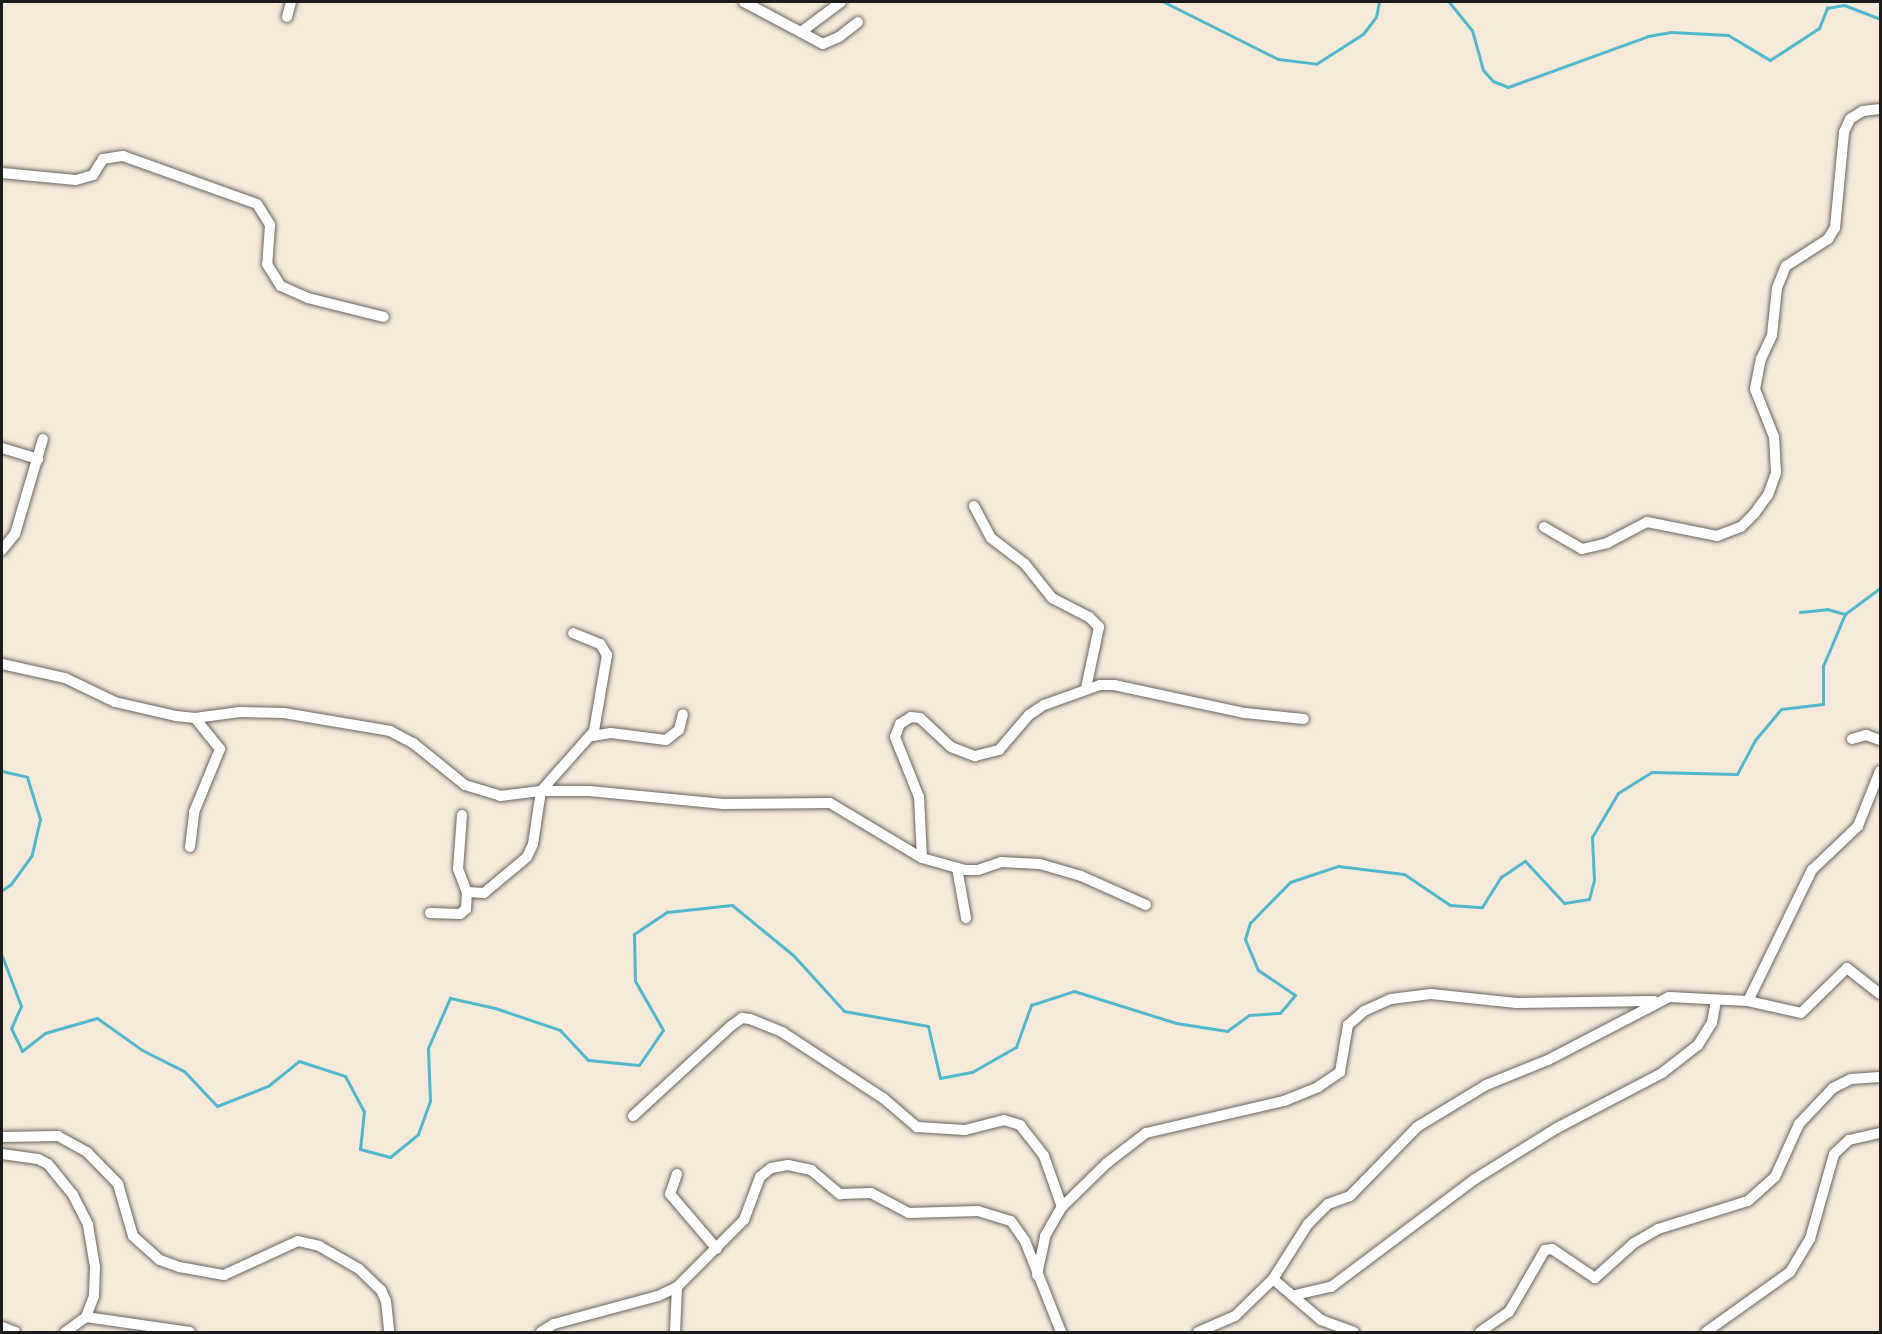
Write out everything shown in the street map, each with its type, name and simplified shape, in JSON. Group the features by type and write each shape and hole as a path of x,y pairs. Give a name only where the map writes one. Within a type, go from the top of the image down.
{"street":[{"path":"287,17 291,2"},
{"path":"744,2 801,32 828,43 858,22"},
{"path":"801,32 841,2"},
{"path":"1544,527 1582,549 1607,543 1647,522 1717,536 1741,527 1754,514 1768,495 1776,473 1774,437 1755,389 1761,359 1772,335 1777,288 1786,266 1832,234 1839,206 1844,132 1850,119 1863,111 1881,109"},
{"path":"2,173 76,180 93,175 103,159 123,156 257,204 270,225 267,264 281,286 308,298 384,317"},
{"path":"2,550 15,534 43,439"},
{"path":"2,448 38,459"},
{"path":"974,506 991,538 1025,564 1052,598 1089,617 1099,627 1086,688"},
{"path":"467,892 490,891 527,857 533,844 541,790 592,736 607,655 600,644 573,633"},
{"path":"2,664 65,678 115,702 195,718 240,712 284,713 372,726 413,742 441,768 480,792 500,796 541,790 589,791 723,804 824,801 876,827 922,858 957,868 978,870 1000,862 1040,864 1081,876 1146,905"},
{"path":"922,858 919,797 895,741 900,724 917,717 951,747 969,754 984,755 1002,748 1033,712 1086,688 1114,685 1224,710 1304,719"},
{"path":"592,736 611,733 666,740 679,730 682,714"},
{"path":"190,847 201,789 220,753 218,745 195,718"},
{"path":"1852,739 1866,735 1881,740"},
{"path":"1748,1001 1812,870 1858,826 1881,771"},
{"path":"430,913 460,914 466,909 467,892 458,869 462,815"},
{"path":"957,868 966,918"},
{"path":"1037,1275 1045,1236 1062,1207 1107,1163 1146,1133 1284,1101 1330,1080 1340,1072 1348,1025 1364,1011 1391,999 1431,994 1517,1003 1658,1001 1678,996 1748,1001 1801,1013 1847,968 1881,994"},
{"path":"1295,1295 1331,1287 1475,1179 1557,1128 1662,1073 1698,1045 1712,1023 1716,1000"},
{"path":"1198,1332 1231,1319 1273,1280 1308,1224 1328,1204 1350,1196 1428,1119 1479,1089 1548,1060 1658,1001"},
{"path":"633,1116 731,1026 742,1018 750,1019 782,1032 856,1080 917,1127 965,1130 1004,1120 1020,1125 1044,1156 1062,1207"},
{"path":"1480,1332 1509,1312 1546,1250 1552,1249 1595,1278 1634,1243 1658,1229 1748,1201 1775,1177 1799,1124 1833,1088 1851,1079 1881,1077"},
{"path":"1706,1332 1790,1272 1810,1239 1834,1154 1849,1140 1881,1133"},
{"path":"2,1137 58,1136 87,1152 118,1184 133,1236 160,1260 178,1268 224,1275 290,1244 313,1242 350,1263 378,1287 386,1301 389,1332"},
{"path":"2,1154 38,1159 48,1164 83,1213 93,1247 96,1284 86,1317 65,1332"},
{"path":"541,1332 554,1324 658,1296 677,1287 744,1220 760,1177 771,1168 788,1165 811,1170 840,1194 871,1193 909,1213 967,1210 1006,1218 1020,1231 1060,1332"},
{"path":"677,1174 670,1194 717,1249"},
{"path":"1273,1280 1295,1295 1321,1320 1354,1332"},
{"path":"675,1332 677,1287"},
{"path":"86,1317 190,1332"},
{"path":"2,1327 15,1332"}],"waterway":[{"path":"1164,2 1278,59 1316,64 1363,34 1376,17 1379,2"},
{"path":"1449,2 1472,30 1483,70 1493,81 1508,87 1648,36 1671,32 1728,35 1770,60 1819,28 1827,8 1844,5 1880,19"},
{"path":"1800,612 1827,609 1845,614 1880,588"},
{"path":"2,956 21,1006 11,1028 22,1051 45,1033 97,1018 142,1050 184,1071 217,1106 268,1086 299,1061 345,1076 364,1111 360,1149 390,1157 418,1134 430,1101 428,1048 450,998 495,1008 560,1030 588,1060 639,1065 663,1030 635,981 634,934 667,912 732,905 794,956 844,1011 928,1026 940,1078 972,1072 1016,1047 1031,1005 1074,991 1176,1023 1227,1031 1249,1015 1280,1013 1295,995 1258,970 1245,939 1250,923 1290,882 1338,866 1404,874 1450,905 1482,907 1501,877 1525,861 1564,903 1589,899 1594,880 1592,837 1618,793 1652,772 1737,774 1755,740 1781,709 1823,704 1823,666 1845,614"},
{"path":"2,771 27,777 40,819 32,855 11,884 2,890"}]}
